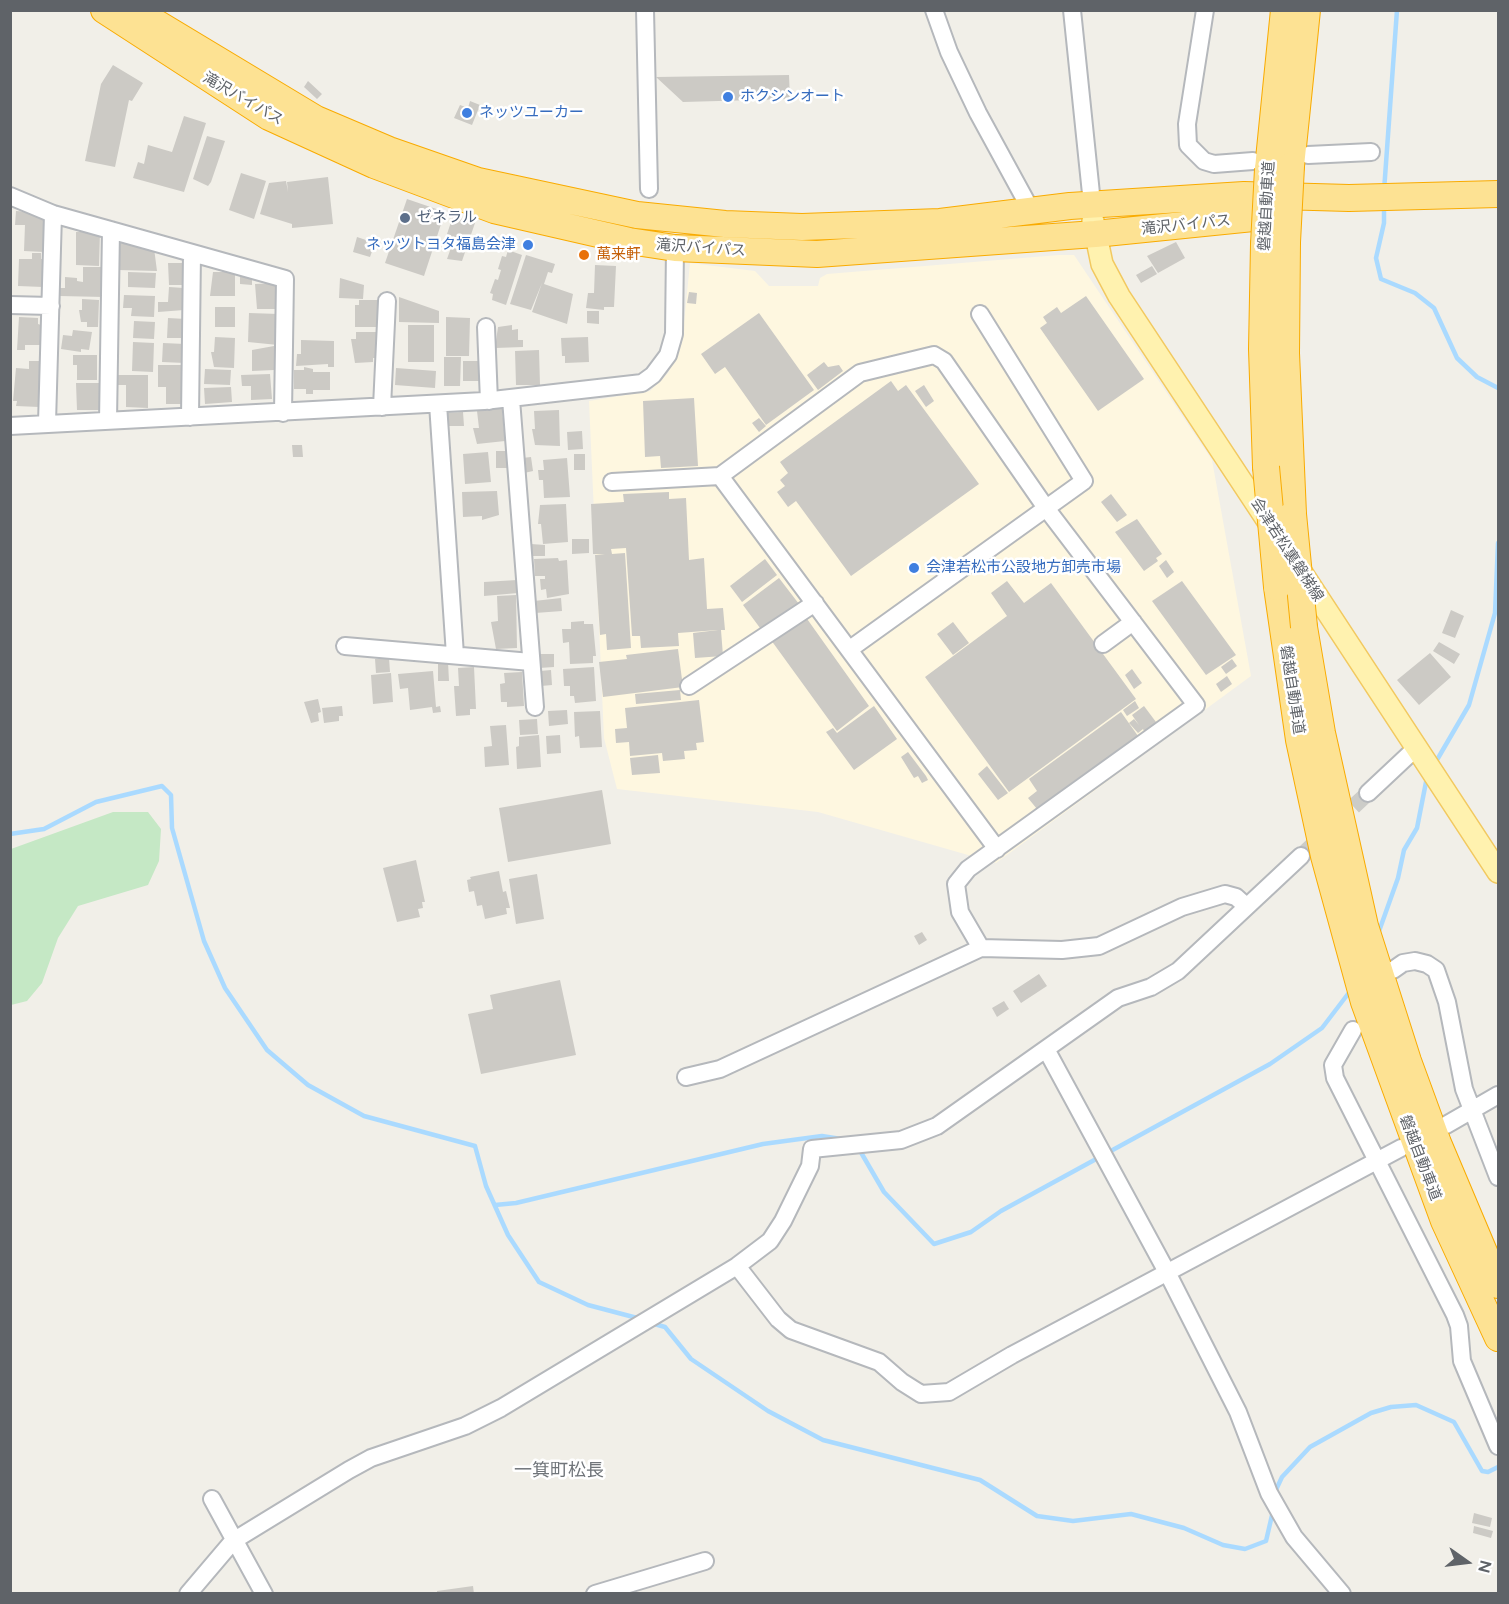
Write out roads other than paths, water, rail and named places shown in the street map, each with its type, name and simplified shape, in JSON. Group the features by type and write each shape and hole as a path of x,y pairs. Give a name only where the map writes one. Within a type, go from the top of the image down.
{"highway":[{"name":"滝沢バイパス","path":"104,10 133,15 316,119 389,150 478,181 637,214 725,224 802,227 940,222 1253,218 1349,198 1498,194"},
{"name":"磐越自動車道","path":"1284,10 1276,243 1262,349 1266,467 1277,587 1299,740 1324,856 1364,1002 1440,1212 1498,1338"},
{"name":"磐越自動車道","path":"1280,162 1306,10"},
{"name":"滝沢バイパス","path":"133,15 269,117 374,165 494,210 618,238 675,248 817,254 1093,220"},
{"name":"磐越自動車道","path":"1276,243 1286,353 1293,514 1304,627 1322,733 1365,926 1387,974 1438,1143 1498,1285"}],"main road":[{"name":"会津若松裏磐梯線","path":"1093,220 1102,264 1119,296 1498,872"}],"street":[{"path":"645,10 649,189"},
{"path":"934,10 949,52 978,114 1026,201"},
{"path":"1072,10 1093,220"},
{"path":"1205,10 1187,124 1188,145 1204,161 1214,164 1280,162 1371,152"},
{"path":"10,196 53,214 285,279 283,413"},
{"path":"47,423 53,214"},
{"path":"108,421 111,230"},
{"path":"10,426 489,401 642,383 653,375 668,355 674,334 675,248"},
{"path":"190,417 192,253"},
{"path":"382,407 387,301"},
{"path":"10,305 51,306"},
{"path":"850,649 1084,480 980,314"},
{"path":"486,327 489,401"},
{"path":"612,482 720,476 860,373 934,355 944,361 1046,508 1196,705 968,869 956,884 960,912 981,948"},
{"path":"511,399 535,707"},
{"path":"438,404 455,655"},
{"path":"720,476 997,849"},
{"path":"689,686 815,603"},
{"path":"1103,644 1132,622"},
{"path":"345,646 531,662"},
{"path":"1368,793 1416,748"},
{"path":"188,1593 233,1541 371,1458 465,1426 501,1408 736,1266 770,1241 783,1221 810,1166 812,1149 901,1140 937,1126 1118,998 1151,987 1178,970 1301,856"},
{"path":"686,1077 720,1069 981,948 1062,950 1099,946 1182,907 1224,894 1236,897 1246,906"},
{"path":"1387,974 1403,963 1415,961 1427,964 1436,970 1447,1002 1471,1110 1498,1177"},
{"path":"1353,1030 1333,1065 1335,1078 1455,1315 1459,1326 1462,1361 1498,1446"},
{"path":"1046,1048 1168,1274 1238,1412 1269,1493 1294,1537 1342,1593"},
{"path":"1446,1125 1498,1095"},
{"path":"736,1266 778,1319 791,1330 879,1362 902,1382 921,1394 949,1392 1012,1355 1401,1148"},
{"path":"212,1499 233,1541 264,1593"},
{"path":"595,1593 705,1561"}],"waterway":[{"path":"1384,191 1397,10"},
{"path":"1384,205 1384,223 1376,258 1381,279 1415,293 1434,308 1457,358 1477,377 1498,388"},
{"path":"1434,765 1469,705 1495,613 1498,543"},
{"path":"1378,934 1398,878 1404,850 1417,828 1427,777"},
{"path":"10,834 44,829 96,802 162,786 171,795 172,828 204,941 225,988 267,1050 308,1085 364,1116 475,1146 486,1186 508,1235 539,1282 588,1305 641,1319"},
{"path":"859,1149 884,1192 934,1244 971,1232 1001,1211 1270,1064 1322,1028 1351,990"},
{"path":"495,1205 516,1203 763,1144 822,1136 841,1139"},
{"path":"651,1323 665,1327 691,1359 768,1411 823,1440 980,1480 1037,1516 1073,1521 1131,1514 1184,1528 1223,1545 1245,1549 1266,1541 1273,1511"},
{"path":"1274,1494 1282,1477 1310,1447 1371,1413 1391,1407 1416,1405 1454,1422 1482,1471 1488,1472 1498,1467"}],"tunnel":[{"path":"1301,856 1368,793"}],"place":[{"name":"ホクシンオート","path":"728,97"},
{"name":"ネッツユーカー","path":"467,113"},
{"name":"ゼネラル","path":"405,218"},
{"name":"ネッツトヨタ福島会津","path":"528,245"},
{"name":"萬来軒","path":"584,255"},
{"name":"会津若松市公設地方卸売市場","path":"914,568"}],"district":[{"name":"一箕町松長","path":"559,1471"}]}
